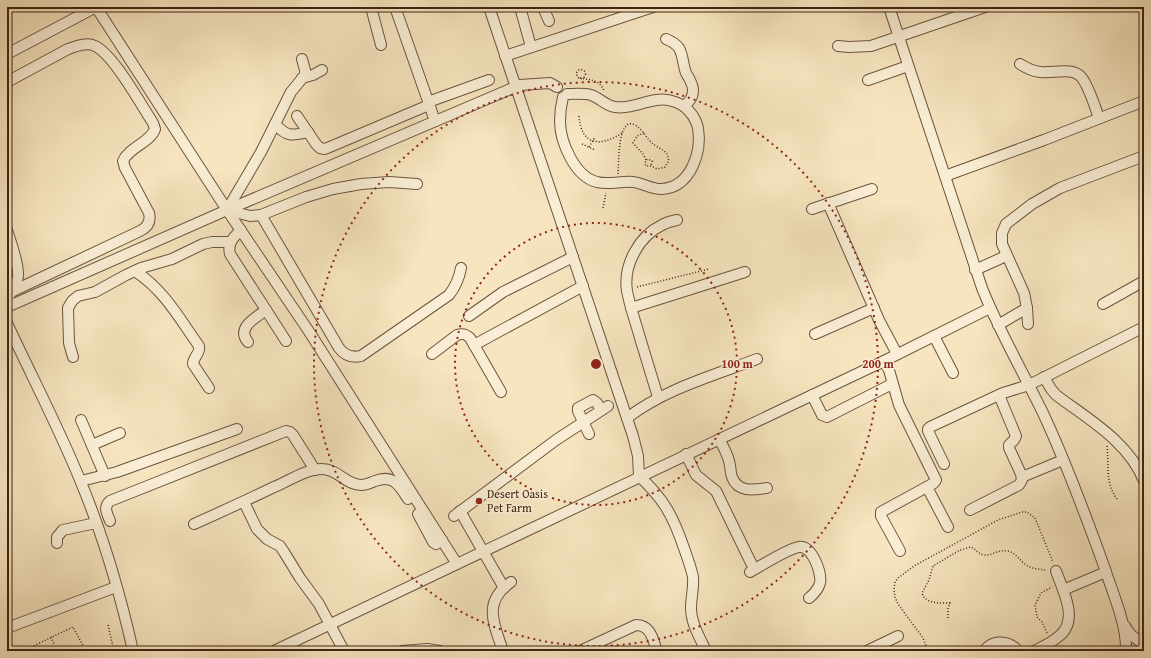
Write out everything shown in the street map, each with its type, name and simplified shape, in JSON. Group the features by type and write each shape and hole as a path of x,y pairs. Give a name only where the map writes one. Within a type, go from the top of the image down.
{"street":[{"path":"371,7 381,45"},
{"path":"395,7 435,121"},
{"path":"489,7 636,446 639,476 660,498 676,526 693,576 691,608 692,618 706,651"},
{"path":"520,7 531,47"},
{"path":"543,7 550,21"},
{"path":"505,56 653,7"},
{"path":"888,7 990,308 1029,385 1063,460 1106,572 1122,621 1126,651"},
{"path":"838,46 855,48 871,46 899,38 985,7"},
{"path":"7,54 91,8 310,333 457,564"},
{"path":"666,39 673,42 679,48 686,72 692,85 692,97 689,103 684,106"},
{"path":"7,82 68,49 89,44 96,46 107,54 115,65 155,129 152,134 127,154 123,160 125,168 149,213 150,217 147,225 140,231 9,296"},
{"path":"227,210 261,152 291,92 302,78 305,70 302,59"},
{"path":"1020,64 1038,72 1073,72 1077,74 1084,81 1099,118"},
{"path":"868,80 908,66"},
{"path":"302,78 313,75 322,70"},
{"path":"297,116 316,144 320,148 325,149 429,103 489,80"},
{"path":"7,307 227,210 524,84 554,84 557,86 555,92 560,97 565,95 591,95 609,106 623,108 654,100 673,101 684,106 691,113 699,134 699,145 696,158 687,175 674,185 661,189 640,183 597,183 587,179 579,172 574,164 562,135 560,109 565,95"},
{"path":"945,176 1144,101"},
{"path":"275,124 287,134 295,136 308,132"},
{"path":"1028,324 1024,293 1006,256 1002,244 1002,233 1006,224 1023,210 1060,188 1144,156"},
{"path":"227,210 250,216 261,215 306,197 333,189 361,184 389,182 417,184"},
{"path":"812,209 872,189"},
{"path":"828,203 874,308 897,354"},
{"path":"261,215 339,348 343,353 355,358 361,356 449,295 455,287 461,268"},
{"path":"658,397 631,308 627,290 627,274 631,259 639,245 650,233 662,224 677,220"},
{"path":"7,230 18,277 16,285 9,296"},
{"path":"241,230 230,242 228,248 230,254 286,341"},
{"path":"73,357 69,348 67,315 68,308 78,296 95,292 135,271 172,259 203,244 230,242"},
{"path":"976,270 1006,256"},
{"path":"469,316 503,292 573,257"},
{"path":"135,271 150,281 162,293 199,346 199,352 193,360 193,364 209,388"},
{"path":"631,308 745,272"},
{"path":"1103,304 1144,281"},
{"path":"474,345 582,286"},
{"path":"815,334 874,308"},
{"path":"278,650 639,476 884,361 990,308"},
{"path":"998,325 1027,308"},
{"path":"248,342 244,338 244,328 266,310"},
{"path":"7,323 81,481 96,522 116,587 133,651"},
{"path":"944,464 928,431 929,428 999,395 1029,385 1144,327"},
{"path":"432,354 461,334 466,334 501,392"},
{"path":"934,336 953,373"},
{"path":"627,418 658,397 671,391 757,359"},
{"path":"884,361 889,370 899,405 936,482 881,512 881,516 900,551"},
{"path":"1044,377 1056,395 1105,432 1128,453 1140,471 1144,481"},
{"path":"812,395 822,414 827,417 892,384"},
{"path":"970,510 1021,483 1022,476 1009,448 1009,445 1016,436 999,395"},
{"path":"503,651 493,619 492,610 494,602 507,585 457,513 556,440 583,422 585,419 604,408 593,400 579,407 578,411 583,422 589,434"},
{"path":"81,420 105,476"},
{"path":"81,481 105,476 237,429"},
{"path":"110,521 106,506 114,499 286,431 293,435 315,470"},
{"path":"92,445 120,433"},
{"path":"719,439 729,459 732,479 742,488 749,490 767,488"},
{"path":"686,454 696,475 716,491 752,571 794,548 804,547 809,550 814,558 820,578 817,590 809,598"},
{"path":"1022,476 1063,460"},
{"path":"194,524 299,476 321,469 334,471 349,482 359,485 370,484 383,478 393,481 407,497 433,542 436,544 442,540"},
{"path":"927,487 948,527"},
{"path":"244,502 257,529 267,539 280,546 300,578 319,604 344,651"},
{"path":"56,543 56,537 63,530 96,522"},
{"path":"1034,651 1060,636 1066,629 1069,620 1070,611 1056,571"},
{"path":"1061,586 1106,572"},
{"path":"7,628 116,587"},
{"path":"1122,621 1127,631 1135,639 1144,644"},
{"path":"580,651 636,625 641,625 649,630 657,651"},
{"path":"867,651 898,636"},
{"path":"984,651 990,645 1001,642 1011,645 1018,651"},
{"path":"402,651 427,649 440,651"}],"path":[{"path":"582,70 584,71 584,77 578,78 578,71 582,70"},
{"path":"579,116 580,127 586,138 592,142 606,142 622,133"},
{"path":"603,208 612,182 622,133 628,125 632,124 636,126 644,133 651,142 665,151 669,158 668,165 657,169 651,166 646,166 646,160 633,144 637,136 644,133"},
{"path":"589,148 595,137"},
{"path":"582,144 595,150"},
{"path":"646,160 648,159 652,161 651,166"},
{"path":"627,290 709,269"},
{"path":"1105,432 1108,457 1108,481 1117,499"},
{"path":"928,651 923,638 898,604 894,589 898,578 918,562 998,520 1014,514 1027,512 1035,518 1056,571"},
{"path":"948,618 951,602 936,603 929,601 925,598 922,592 929,580 932,566 964,548 971,547 983,555 989,555 998,551 1008,551 1015,554 1030,567 1056,571"},
{"path":"1052,642 1044,629 1042,622 1037,617 1035,605 1043,591 1061,586"},
{"path":"108,625 114,651"},
{"path":"19,647 22,651 73,627 86,651"},
{"path":"51,637 54,644"}],"place":[{"name":"Desert Oasis Pet Farm","path":"479,501"}]}
